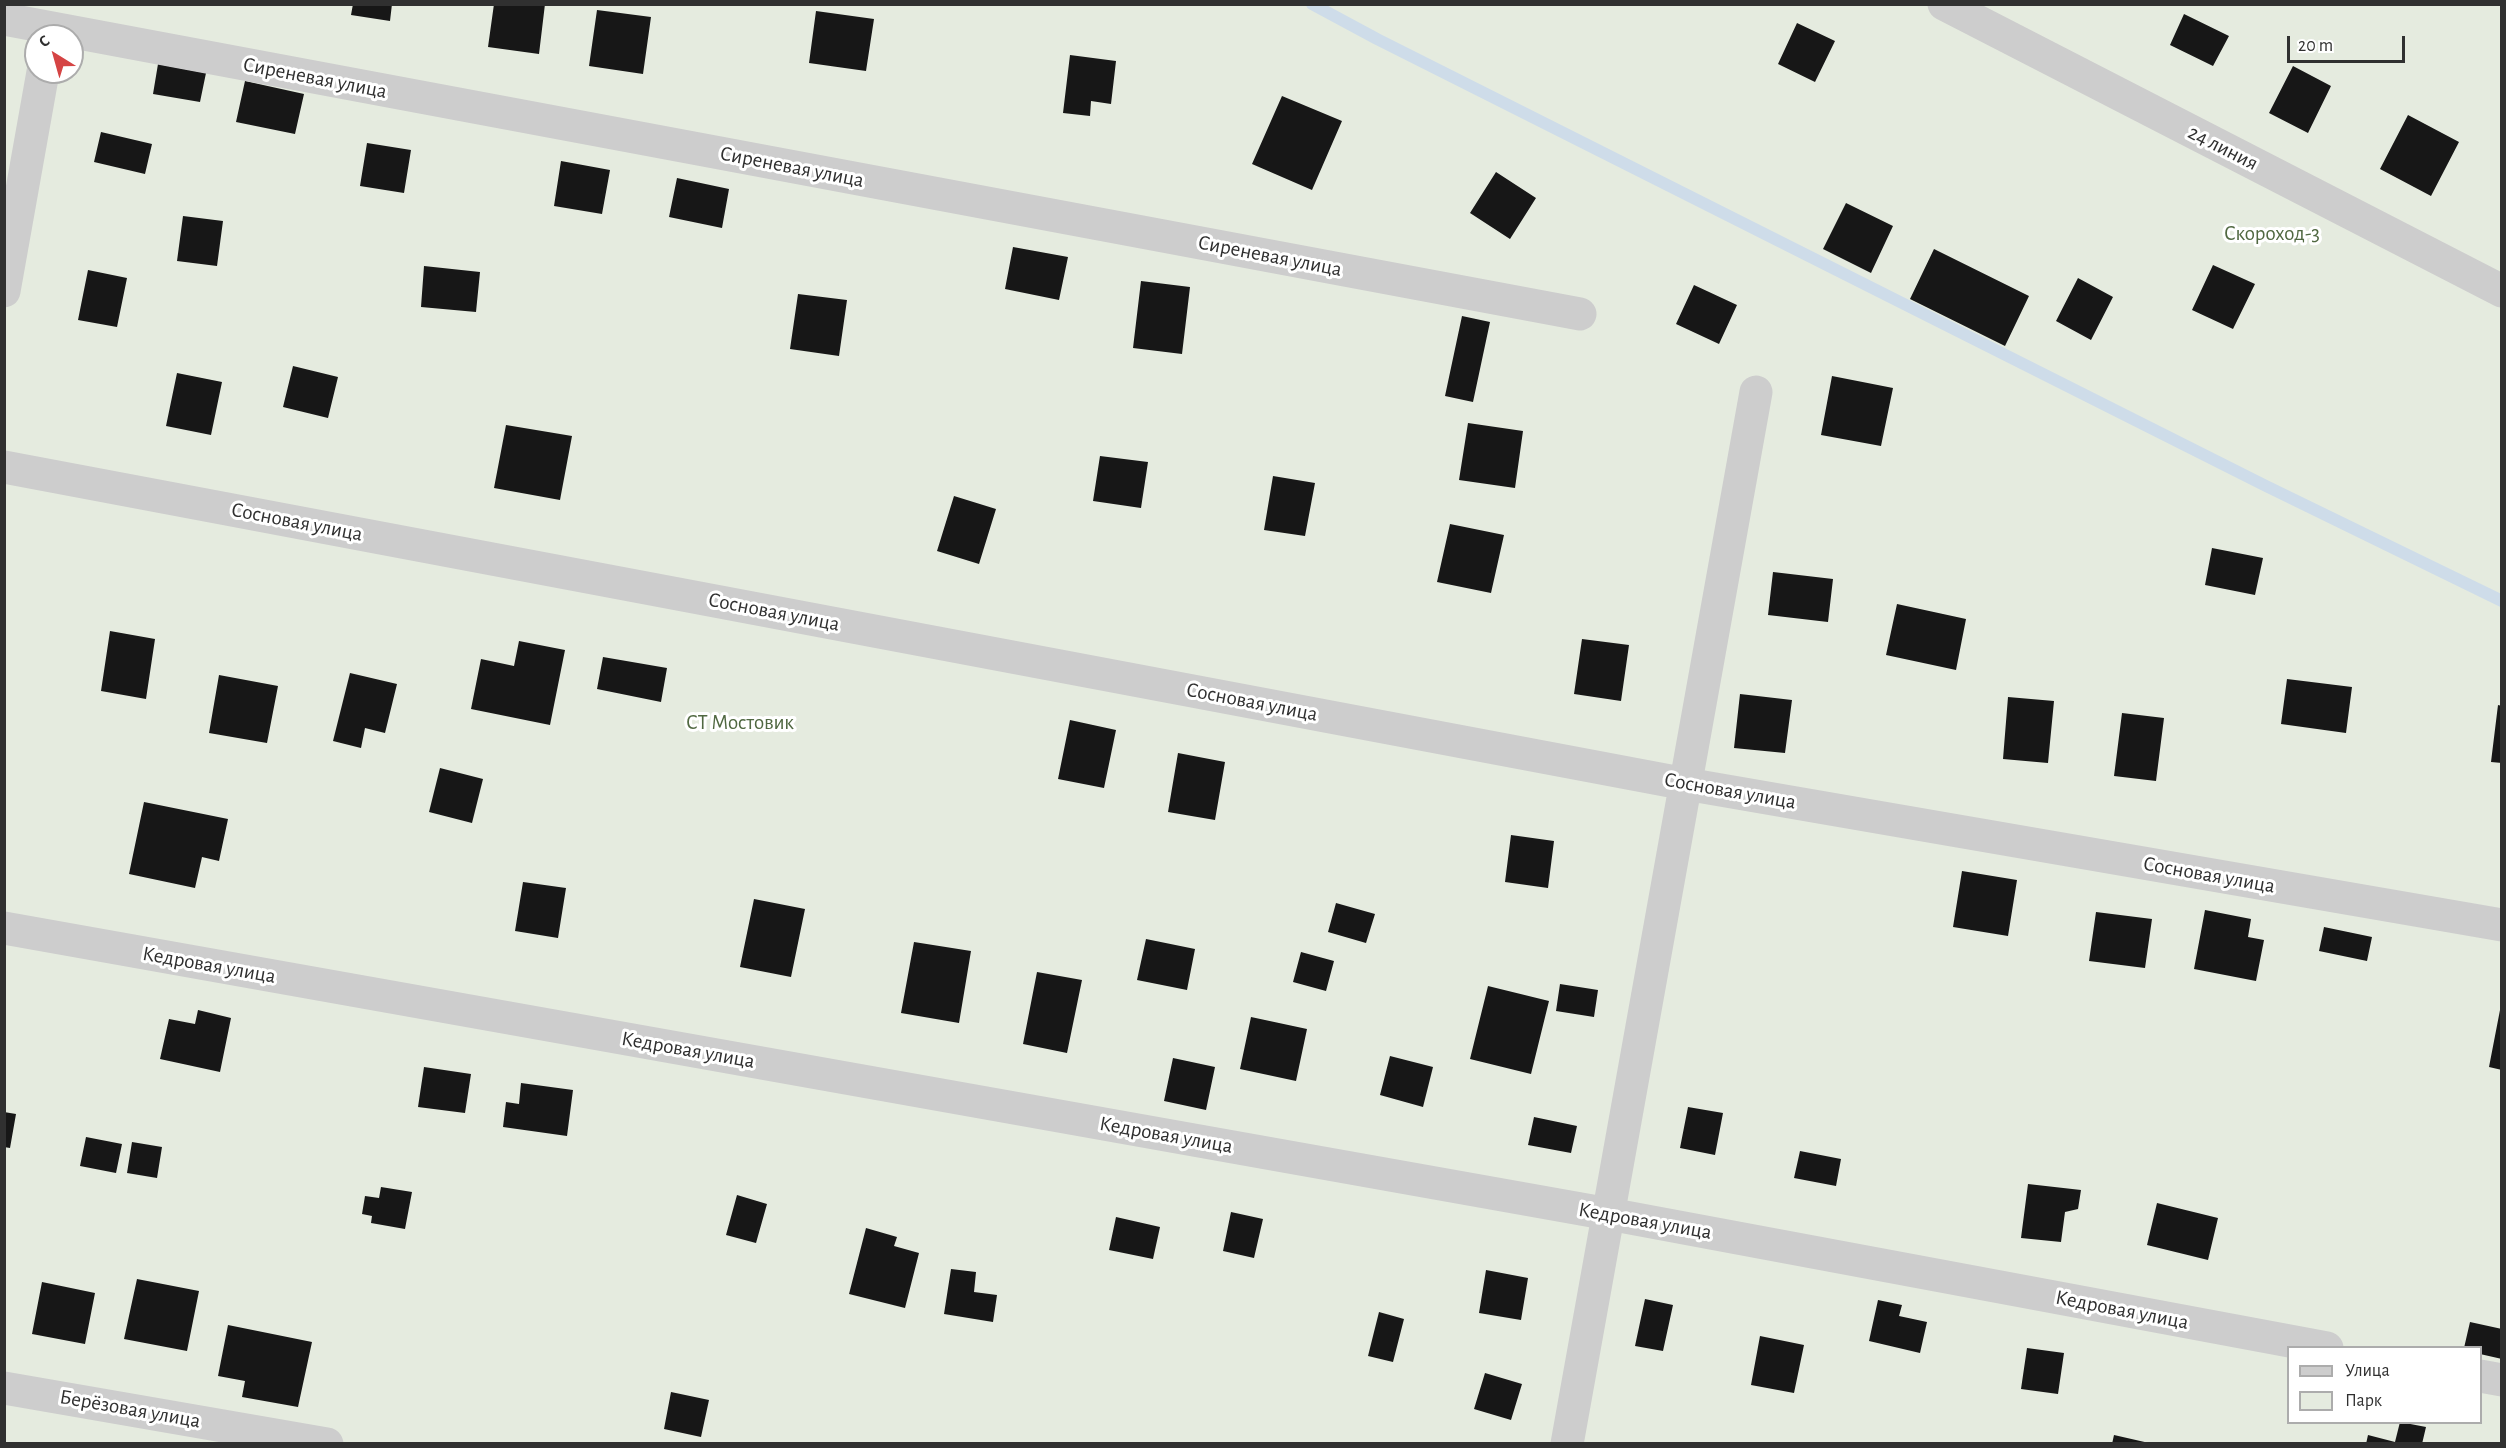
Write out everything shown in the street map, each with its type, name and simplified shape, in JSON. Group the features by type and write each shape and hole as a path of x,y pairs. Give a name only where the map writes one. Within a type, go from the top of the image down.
{"street":[{"name":"24 линия","path":"1944,4 2502,291"},
{"name":"Сиреневая улица","path":"4,20 52,23 1580,314"},
{"path":"4,291 41,84"},
{"path":"1567,1443 1756,392"},
{"name":"Сосновая улица","path":"4,467 1686,784 2502,925"},
{"name":"Кедровая улица","path":"4,928 1609,1214 2322,1346"},
{"path":"2482,1376 2502,1380"},
{"name":"Берёзовая улица","path":"4,1388 327,1443"}],"green space":[{"name":"СТ Мостовик","path":"5,5 2501,5 2501,1443 5,1444"}],"building":[{"path":"353,4 392,4 390,21 351,15"},
{"path":"494,4 545,4 539,54 488,47"},
{"path":"597,10 651,17 643,74 589,66"},
{"path":"816,11 874,19 866,71 809,63"},
{"path":"2184,14 2229,36 2213,66 2170,45"},
{"path":"1797,23 1835,41 1815,82 1778,64"},
{"path":"1070,55 1116,61 1111,104 1091,101 1090,116 1063,113"},
{"path":"158,64 206,73 200,102 153,94"},
{"path":"2293,66 2331,86 2308,133 2269,113"},
{"path":"245,81 304,94 295,134 236,122"},
{"path":"1282,96 1342,121 1312,190 1252,164"},
{"path":"2408,115 2459,142 2431,196 2380,169"},
{"path":"101,132 152,144 145,174 94,162"},
{"path":"367,143 411,150 404,193 360,186"},
{"path":"561,161 610,170 602,214 554,206"},
{"path":"1496,172 1536,198 1510,239 1470,213"},
{"path":"677,178 729,189 722,228 669,217"},
{"path":"1846,203 1893,226 1871,273 1823,249"},
{"path":"183,216 223,221 217,266 177,261"},
{"path":"1013,247 1068,257 1059,300 1005,289"},
{"path":"1934,249 2029,296 2005,346 1910,299"},
{"path":"2213,265 2255,284 2233,329 2192,310"},
{"path":"424,266 480,272 476,312 421,307"},
{"path":"88,270 127,278 117,327 78,320"},
{"path":"2078,278 2113,297 2091,340 2056,321"},
{"path":"1141,281 1190,287 1182,354 1133,348"},
{"path":"1694,285 1737,305 1719,344 1676,324"},
{"path":"798,294 847,300 839,356 790,349"},
{"path":"1462,316 1490,322 1473,402 1445,396"},
{"path":"293,366 338,377 328,418 283,407"},
{"path":"177,373 222,382 211,435 166,426"},
{"path":"1832,376 1893,388 1881,446 1821,435"},
{"path":"1468,423 1523,431 1515,488 1459,480"},
{"path":"506,425 572,436 560,500 494,488"},
{"path":"1100,456 1148,462 1141,508 1093,501"},
{"path":"1273,476 1315,483 1305,536 1264,530"},
{"path":"954,496 996,509 979,564 937,551"},
{"path":"1450,524 1504,535 1491,593 1437,582"},
{"path":"2212,548 2263,558 2255,595 2205,585"},
{"path":"1773,572 1833,579 1828,622 1768,615"},
{"path":"1897,604 1966,619 1956,670 1886,655"},
{"path":"110,631 155,639 146,699 101,691"},
{"path":"1582,639 1629,645 1621,701 1574,694"},
{"path":"519,641 565,650 550,725 471,709 481,659 514,666"},
{"path":"603,657 667,668 661,702 597,689"},
{"path":"350,673 397,684 385,733 365,728 361,748 333,741"},
{"path":"219,675 278,686 267,743 209,733"},
{"path":"2287,679 2352,687 2346,733 2281,724"},
{"path":"1740,694 1792,700 1785,753 1734,748"},
{"path":"2008,697 2054,701 2048,763 2003,759"},
{"path":"2498,705 2502,706 2502,763 2491,762"},
{"path":"2122,713 2164,718 2156,781 2114,776"},
{"path":"1070,720 1116,730 1104,788 1058,779"},
{"path":"1178,753 1225,762 1215,820 1168,812"},
{"path":"440,768 483,779 472,823 429,812"},
{"path":"144,802 228,819 219,861 202,857 195,888 129,874"},
{"path":"1511,835 1554,841 1548,888 1505,882"},
{"path":"1962,871 2017,880 2008,936 1953,927"},
{"path":"523,882 566,888 558,938 515,931"},
{"path":"754,899 805,909 791,977 740,967"},
{"path":"1336,903 1375,914 1366,943 1328,932"},
{"path":"2205,910 2251,919 2248,937 2264,940 2256,981 2194,969"},
{"path":"2096,912 2152,919 2145,968 2089,961"},
{"path":"2324,927 2372,937 2367,961 2319,951"},
{"path":"1146,939 1195,949 1187,990 1137,980"},
{"path":"914,942 971,951 959,1023 901,1013"},
{"path":"1301,952 1334,961 1326,991 1293,982"},
{"path":"1037,972 1082,980 1067,1053 1023,1044"},
{"path":"1560,984 1598,990 1594,1017 1556,1011"},
{"path":"1488,986 1549,1001 1531,1074 1470,1059"},
{"path":"198,1010 231,1018 220,1072 160,1059 169,1019 195,1024"},
{"path":"2500,1010 2502,1010 2502,1070 2489,1067"},
{"path":"1251,1017 1307,1029 1296,1081 1240,1069"},
{"path":"1390,1056 1433,1067 1423,1107 1380,1095"},
{"path":"1173,1058 1215,1067 1206,1110 1164,1101"},
{"path":"424,1067 471,1074 465,1113 418,1107"},
{"path":"521,1083 573,1090 567,1136 503,1127 506,1102 519,1104"},
{"path":"1688,1107 1723,1113 1715,1155 1680,1148"},
{"path":"4,1112 16,1114 10,1148 4,1147"},
{"path":"1534,1117 1577,1126 1571,1153 1528,1145"},
{"path":"86,1137 122,1144 116,1173 80,1166"},
{"path":"132,1142 162,1147 157,1178 127,1173"},
{"path":"1800,1151 1841,1159 1836,1186 1794,1178"},
{"path":"2028,1184 2081,1190 2078,1209 2065,1212 2061,1242 2021,1238"},
{"path":"381,1187 412,1192 405,1229 371,1223 372,1216 362,1214 365,1196 379,1198"},
{"path":"737,1195 767,1204 756,1243 726,1235"},
{"path":"2157,1203 2218,1218 2208,1260 2147,1245"},
{"path":"1231,1212 1263,1219 1254,1258 1223,1251"},
{"path":"1116,1217 1160,1227 1153,1259 1109,1250"},
{"path":"866,1228 897,1237 894,1246 919,1253 905,1308 849,1294"},
{"path":"951,1269 976,1272 974,1292 997,1295 993,1322 944,1314"},
{"path":"1486,1270 1528,1278 1521,1320 1479,1313"},
{"path":"137,1279 199,1291 187,1351 124,1339"},
{"path":"42,1282 95,1293 85,1344 32,1334"},
{"path":"1645,1299 1673,1305 1663,1351 1635,1346"},
{"path":"1878,1300 1902,1305 1899,1316 1927,1322 1920,1353 1869,1341"},
{"path":"1379,1312 1404,1319 1393,1362 1368,1356"},
{"path":"2470,1322 2502,1329 2502,1359 2482,1354 2482,1346 2464,1346"},
{"path":"228,1325 312,1342 298,1407 242,1397 245,1381 218,1376"},
{"path":"1760,1336 1804,1345 1794,1393 1751,1385"},
{"path":"2027,1348 2064,1353 2058,1394 2021,1389"},
{"path":"1485,1373 1522,1384 1511,1420 1474,1409"},
{"path":"671,1392 709,1400 701,1437 664,1429"},
{"path":"2400,1424 2426,1427 2422,1444 2366,1444 2368,1435 2395,1442"},
{"path":"2114,1435 2149,1443 2149,1444 2112,1444"}],"waterway":[{"path":"1312,4 1377,39 2266,486 2502,601"}],"park label":[{"name":"Скороход-3","path":"2272,234"}]}
